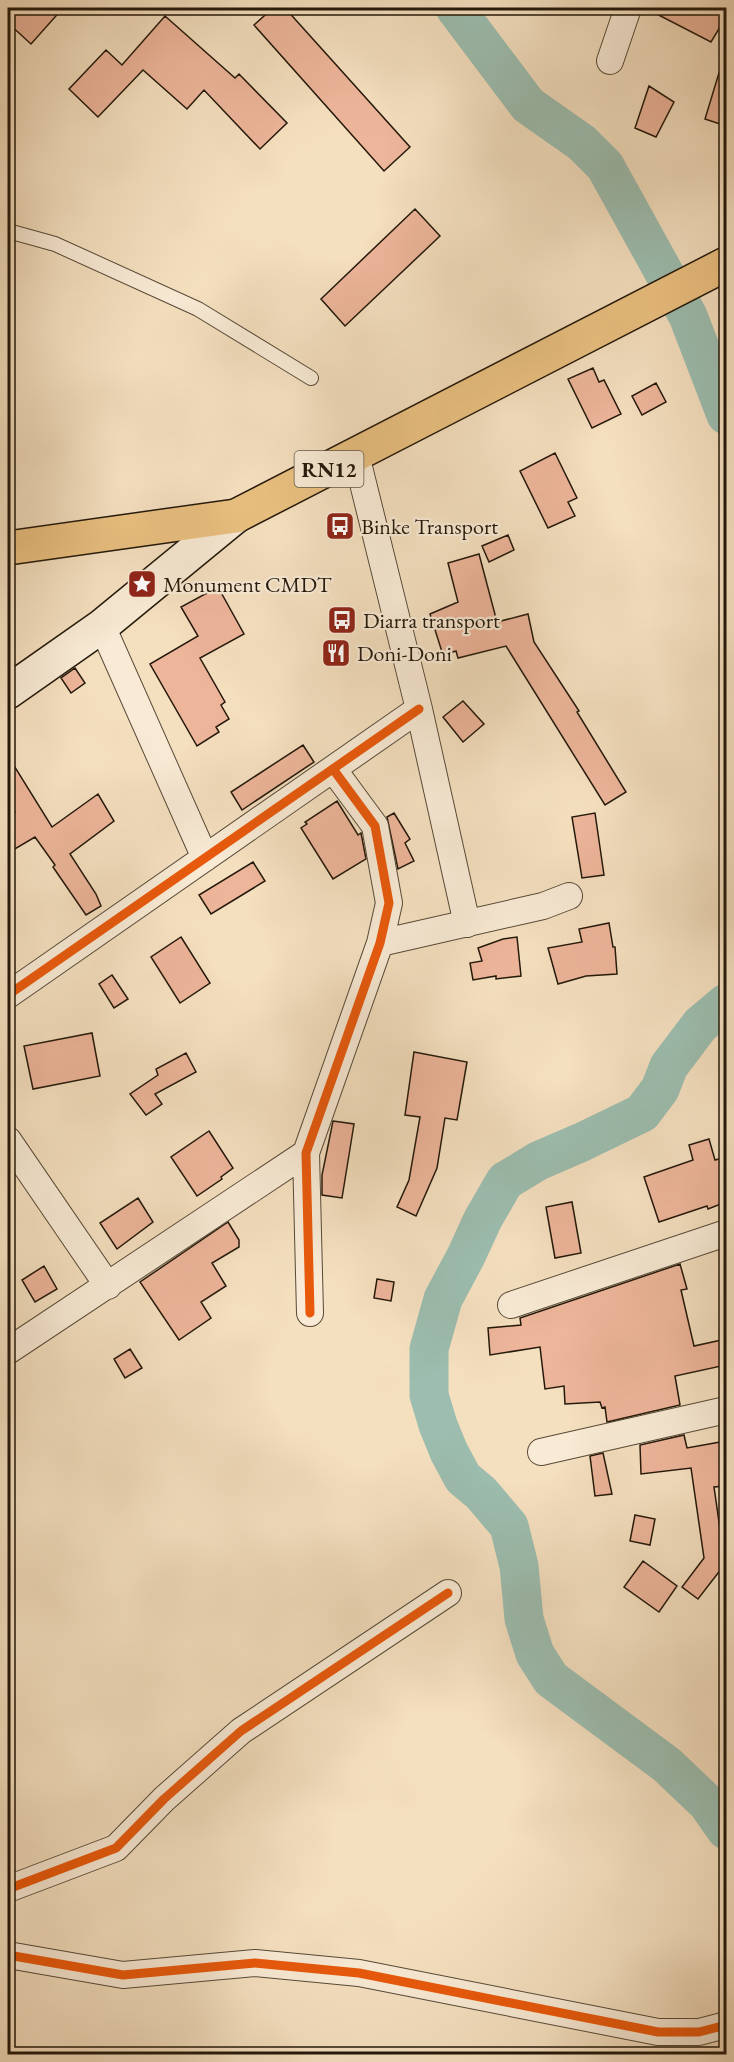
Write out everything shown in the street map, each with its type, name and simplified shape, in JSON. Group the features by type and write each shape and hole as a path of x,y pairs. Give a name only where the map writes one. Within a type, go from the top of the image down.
{"main road":[{"name":"RN12","path":"8,548 236,516 718,268"}],"street":[{"path":"610,61 628,8"},
{"path":"356,455 419,710 467,924"},
{"path":"8,692 102,626 236,516"},
{"path":"102,626 205,858"},
{"path":"8,995 419,710"},
{"path":"310,1313 306,1153 381,943 389,903 375,826 333,769"},
{"path":"381,943 543,906 569,896"},
{"path":"8,1140 108,1286"},
{"path":"8,1351 306,1153"},
{"path":"512,1305 726,1233"},
{"path":"541,1452 726,1410"},
{"path":"8,1889 116,1848 164,1799 241,1731 448,1593"},
{"path":"8,1956 123,1975 255,1963 359,1973 658,2032 699,2032 726,2025"}],"lane":[{"path":"8,231 55,244 198,309 311,378"}],"building":[{"path":"8,8 63,8 31,44 8,23"},
{"path":"273,8 285,8 410,147 384,171 254,25"},
{"path":"645,8 726,8 726,17 711,42"},
{"path":"165,16 235,78 239,74 287,123 260,149 204,90 187,109 143,70 98,117 69,89 106,50 122,65"},
{"path":"722,63 726,63 726,126 705,119"},
{"path":"649,86 674,102 656,137 635,128"},
{"path":"415,209 440,236 345,326 321,299"},
{"path":"593,368 599,382 604,380 621,414 592,428 568,379"},
{"path":"656,383 666,402 642,415 632,396"},
{"path":"555,453 577,498 568,502 575,516 548,528 520,471"},
{"path":"508,535 514,550 489,562 482,546"},
{"path":"479,554 497,622 528,614 534,642 579,711 577,712 626,792 605,805 506,646 458,658 456,651 443,655 430,614 458,602 448,563"},
{"path":"218,587 244,634 200,658 225,702 221,705 229,719 216,727 219,732 197,746 150,664 198,636 181,607"},
{"path":"75,668 85,683 71,693 61,678"},
{"path":"463,701 484,724 463,742 443,717"},
{"path":"303,745 314,762 242,810 231,792"},
{"path":"8,756 52,827 98,794 114,821 70,854 96,894 101,906 86,915 35,837 8,853 8,816 15,812 8,800"},
{"path":"337,801 358,835 361,833 366,859 333,879 301,828 307,824 305,822"},
{"path":"394,813 410,839 405,843 414,861 398,869 387,817"},
{"path":"595,813 604,875 582,878 572,817"},
{"path":"253,862 265,881 211,914 199,895"},
{"path":"609,923 613,947 615,947 617,974 586,976 558,984 548,948 582,942 579,929"},
{"path":"181,937 210,983 180,1003 151,957"},
{"path":"517,937 521,976 496,979 496,976 473,980 470,963 482,961 478,948 503,939"},
{"path":"112,975 128,999 114,1008 99,984"},
{"path":"92,1033 100,1076 33,1089 24,1046"},
{"path":"414,1052 467,1062 457,1120 445,1118 437,1168 416,1216 397,1207 409,1180 420,1117 405,1115"},
{"path":"186,1053 196,1072 155,1094 162,1104 146,1115 130,1094 158,1075 156,1069"},
{"path":"333,1121 354,1124 342,1198 322,1195 322,1175"},
{"path":"209,1131 233,1168 221,1177 222,1179 197,1196 171,1157"},
{"path":"709,1139 715,1160 726,1157 726,1202 659,1222 644,1177 693,1160 689,1145"},
{"path":"138,1198 153,1222 117,1249 100,1223"},
{"path":"572,1202 581,1253 555,1258 546,1207"},
{"path":"228,1222 239,1240 239,1247 212,1263 226,1286 201,1302 211,1318 179,1340 140,1282"},
{"path":"680,1264 687,1289 681,1290 694,1346 726,1339 726,1365 675,1376 680,1405 607,1422 605,1407 602,1408 600,1402 565,1404 564,1386 545,1389 540,1347 490,1355 488,1328 521,1325 520,1318"},
{"path":"44,1266 57,1289 35,1302 22,1280"},
{"path":"377,1279 394,1282 391,1301 374,1298"},
{"path":"130,1349 142,1368 125,1378 114,1359"},
{"path":"684,1435 687,1448 726,1441 726,1486 714,1487 725,1564 698,1599 682,1587 704,1558 691,1468 641,1474 640,1445"},
{"path":"603,1453 612,1494 595,1496 590,1456"},
{"path":"635,1515 655,1519 650,1545 630,1541"},
{"path":"643,1561 677,1586 659,1612 624,1587"}],"waterway":[{"path":"455,8 528,105 582,143 605,166 688,316 726,415"},
{"path":"726,1003 700,1025 669,1066 660,1089 642,1113 538,1161 505,1181 483,1219 443,1299 429,1349 429,1395 449,1452 463,1478 481,1493 509,1526 519,1566 524,1619 535,1654 551,1679 667,1765 707,1803 726,1830"}],"cycle path":[{"path":"8,995 419,709"},
{"path":"310,1313 306,1153 380,943 389,903 375,826 333,769"},
{"path":"8,1889 116,1848 164,1799 241,1731 448,1593"},
{"path":"8,1955 123,1975 255,1963 359,1973 658,2032 699,2032 726,2025"}],"place":[{"name":"Binke Transport","path":"340,526"},
{"name":"Monument CMDT","path":"142,584"},
{"name":"Diarra transport","path":"342,620"},
{"name":"Doni-Doni","path":"336,653"}]}
